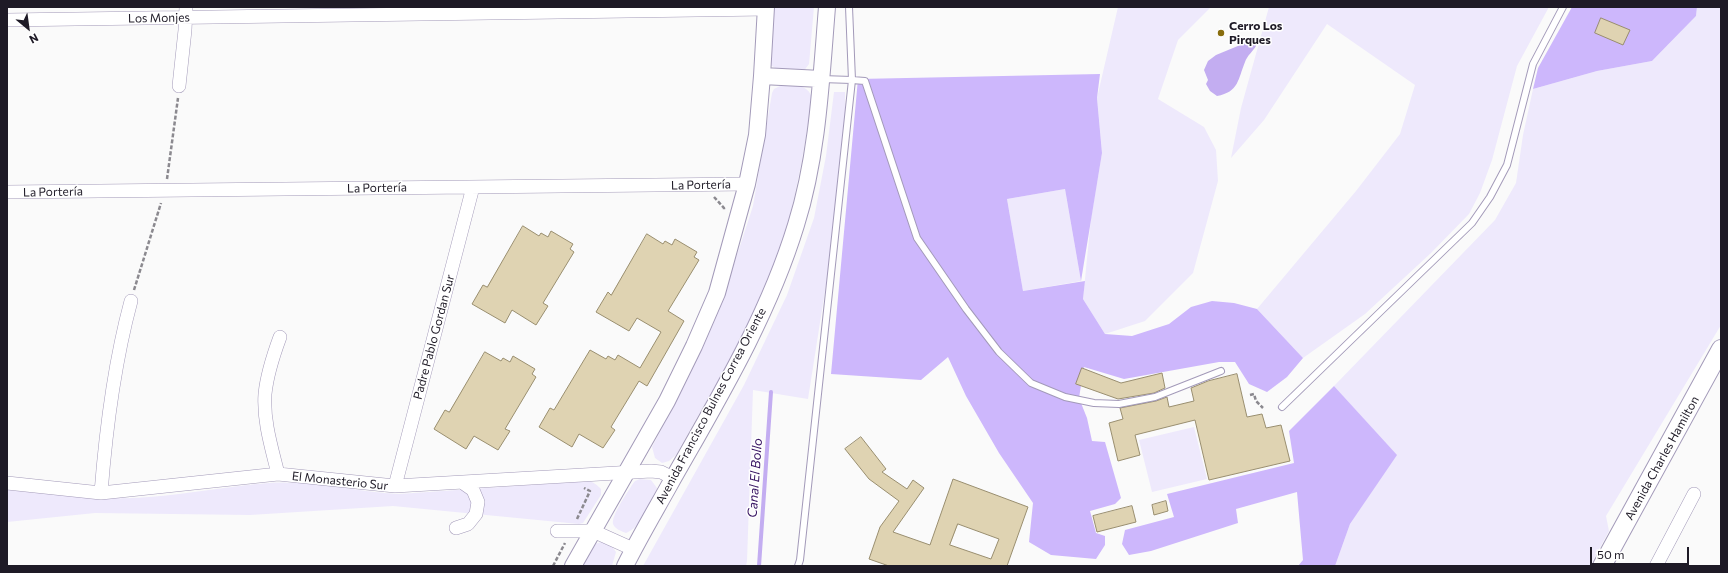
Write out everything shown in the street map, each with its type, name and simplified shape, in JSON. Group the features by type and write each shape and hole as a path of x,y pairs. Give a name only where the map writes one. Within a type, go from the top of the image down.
{"main road":[{"name":"Avenida Charles Hamilton","path":"1602,566 1721,349"}],"street":[{"name":"Avenida Francisco Bulnes Correa Oriente","path":"625,566 633,549 739,360 767,303 784,260 796,226 808,180 818,119 827,7"},
{"path":"573,566 628,472 674,387 717,293 747,184 757,135 766,8"},
{"name":"Los Monjes","path":"7,20 44,13 766,8"},
{"path":"179,86 186,12"},
{"path":"762,76 821,79"},
{"name":"La Portería","path":"7,192 747,184"},
{"name":"Padre Pablo Gordan Sur","path":"395,486 472,187"},
{"path":"101,493 106,433 113,382 121,336 131,301"},
{"path":"278,474 265,415 265,395 270,364 280,337"},
{"name":"El Monasterio Sur","path":"7,483 101,493 278,474 395,486 651,471 661,472 673,478"},
{"path":"456,528 468,524 476,514 478,502 473,490 463,483"},
{"path":"1656,566 1694,494"},
{"path":"557,531 593,531 633,549"}],"lane":[{"path":"798,566 800,560 852,80 849,7"},
{"path":"1282,407 1466,228 1490,197 1506,164 1533,64 1563,7"},
{"path":"821,79 865,81 917,238 966,309 999,352 1031,383 1065,397 1094,403 1119,404 1155,397 1221,371"}],"path":[{"path":"713,185 714,196 724,208 723,215"},
{"path":"1250,395 1254,394 1256,401 1263,408"},
{"path":"553,566 590,491 583,487 581,475"}],"shaded area":[{"path":"773,7 814,7 809,64 803,72 777,69 769,64"},
{"path":"1118,7 1211,7 1178,40 1158,99 1204,127 1216,150 1218,181 1193,273 1145,321 1105,334 1083,299 1091,218 1102,153 1097,98"},
{"path":"1269,7 1549,7 1517,66 1492,160 1480,193 1469,214 1431,253 1365,314 1303,358 1257,309 1356,191 1400,134 1415,85 1327,24 1264,120 1231,158 1241,108"},
{"path":"1572,7 1697,7 1696,16 1652,61 1597,71 1533,89 1538,68"},
{"path":"1697,7 1721,7 1721,325 1606,516 1609,531 1590,566 1335,566 1350,524 1396,455 1334,386 1495,220 1516,183 1523,135 1533,89 1597,71 1652,61 1696,16"},
{"path":"1250,41 1255,43 1256,46 1246,60 1237,84 1230,91 1217,96 1210,91 1206,84 1208,80 1204,70 1208,61 1216,55"},
{"path":"1100,74 1097,98 1102,153 1081,281 1065,189 1007,199 1023,291 1085,281 1083,299 1105,334 1132,336 1169,324 1191,307 1212,301 1234,303 1257,309 1303,358 1287,377 1267,392 1249,384 1235,362 1219,362 1124,379 1084,367 1079,398 1087,418 1092,441 1105,442 1121,498 1115,504 1090,511 1096,533 1105,536 1105,545 1096,559 1051,555 1029,542 1033,503 999,453 966,396 948,357 921,380 831,374 858,79"},
{"path":"780,86 799,86 807,90 812,98 799,176 785,233 769,279 732,356 676,455 669,461 662,463 655,458 652,447 689,376 718,309 753,206 772,93 774,89"},
{"path":"834,92 845,92 846,157 808,399 753,390 746,566 643,566 744,385 787,295 814,218 826,156"},
{"path":"1065,189 1081,281 1023,291 1007,199"},
{"path":"1334,386 1397,455 1350,524 1335,566 1298,566 1303,560 1297,492 1236,509 1238,523 1151,551 1129,555 1122,544 1125,530 1174,517 1167,494 1294,463 1289,431"},
{"path":"1194,427 1207,479 1152,492 1139,440"},
{"path":"640,479 651,480 657,488 656,494 646,514 636,526 626,533 615,527 613,524 614,516 632,485 635,481"},
{"path":"588,481 594,483 601,489 601,495 583,523 579,524 393,506 250,515 95,513 7,522 7,490 78,496 131,498 164,496 254,484 302,483 399,494"},
{"path":"601,542 610,544 616,552 612,566 581,566 592,545"}],"building":[{"path":"1601,18 1630,30 1623,45 1595,33"},
{"path":"523,226 539,236 541,233 548,237 551,231 573,244 570,249 574,252 543,303 548,306 536,325 512,310 505,323 472,304 483,285 487,287"},
{"path":"647,234 663,244 665,241 672,245 675,239 697,252 694,257 699,260 668,311 684,321 647,386 639,381 611,427 615,430 603,448 579,434 572,447 539,427 550,408 554,410 590,350 606,359 608,356 615,360 618,355 640,368 661,332 637,318 629,331 596,312 608,292 611,295"},
{"path":"485,352 501,361 503,358 510,362 513,356 535,369 532,374 536,377 505,429 510,431 498,450 474,436 466,449 434,429 445,410 449,412"},
{"path":"1082,368 1121,383 1162,373 1165,388 1154,393 1118,399 1076,384"},
{"path":"1237,374 1247,417 1262,414 1266,428 1281,425 1290,461 1209,480 1195,420 1135,435 1140,455 1118,461 1109,423 1123,419 1120,408 1156,401 1167,397 1169,407 1194,401 1191,388 1208,381"},
{"path":"861,437 886,469 882,472 907,489 913,480 924,488 893,532 930,545 953,479 1028,507 1007,566 889,566 869,559 880,527 899,501 869,479 845,449","holes":["958,524 999,539 991,559 950,545"]},
{"path":"1166,501 1168,511 1154,515 1152,505"},
{"path":"1132,506 1136,522 1097,532 1093,516"}],"waterway":[{"name":"Canal El Bollo","path":"759,566 771,392"}],"place":[{"name":"Cerro Los Pirques","path":"1221,33"}]}
